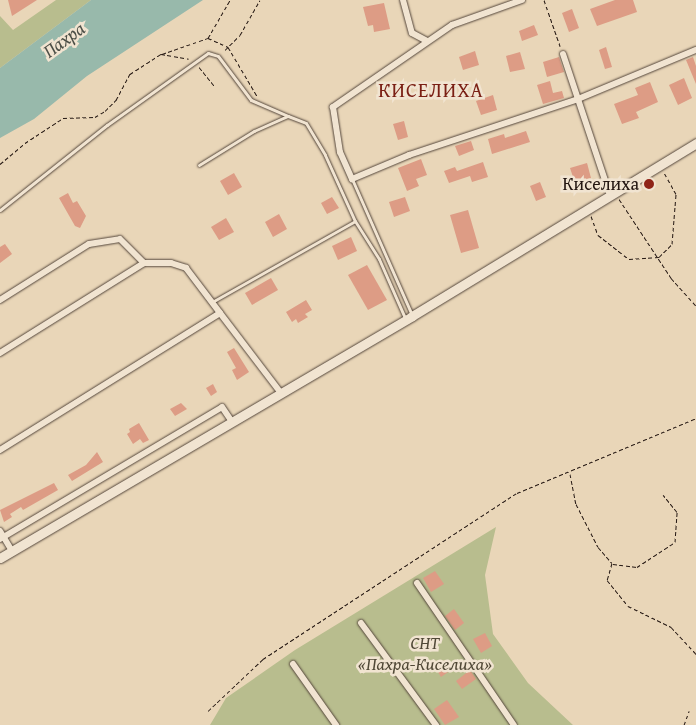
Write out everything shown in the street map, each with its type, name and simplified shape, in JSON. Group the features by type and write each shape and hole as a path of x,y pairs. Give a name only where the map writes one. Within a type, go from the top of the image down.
{"street":[{"path":"403,0 412,34 426,41"},
{"path":"522,0 452,25 426,41 333,107 340,152 352,179 409,155 578,99 696,50"},
{"path":"562,54 612,194"},
{"path":"0,558 409,318 696,143"},
{"path":"0,300 89,244 120,239 144,263"},
{"path":"0,353 144,263 171,263 186,268 281,393"},
{"path":"0,450 220,313"},
{"path":"12,551 1,536 222,407 232,422"},
{"path":"416,583 514,725"},
{"path":"361,623 436,725"},
{"path":"293,664 336,725"}],"lane":[{"path":"0,210 194,60 208,53 214,53 251,100 306,123 325,155 355,221 379,259 409,318"},
{"path":"199,165 254,131 288,116"},
{"path":"352,179 409,318"},
{"path":"212,302 355,221"}],"path":[{"path":"208,38 230,0"},
{"path":"225,50 240,35 260,0"},
{"path":"544,0 562,54"},
{"path":"0,164 25,142 63,118 95,117 100,114 116,100 130,74 161,54 194,60 215,87"},
{"path":"588,208 598,235 629,259 658,257 672,244 676,194 660,164"},
{"path":"612,194 696,306"},
{"path":"208,710 263,659 517,493 570,473 696,418"},
{"path":"570,473 576,504 598,547 612,563 637,567 675,542 677,512 664,496"},
{"path":"612,563 607,580 628,606 671,627 696,654"},
{"path":"684,725 689,711"}],"green space":[{"path":"56,0 91,0 0,68 0,16 13,30"},
{"name":"СНТ «Пахра-Киселиха»","path":"496,527 485,575 493,634 528,683 573,725 210,725 226,698 295,650"}],"water":[{"name":"Пахра","path":"91,0 203,0 87,76 34,119 0,138 0,68"}],"building":[{"path":"8,0 37,0 12,16"},
{"path":"615,0 633,0 637,12 597,26 590,9"},
{"path":"384,3 390,29 374,32 373,25 368,26 363,7"},
{"path":"572,9 579,28 569,32 562,13"},
{"path":"534,25 538,35 522,41 519,31"},
{"path":"606,47 612,67 605,69 599,50"},
{"path":"475,51 479,65 463,70 459,57"},
{"path":"520,52 525,69 510,72 506,56"},
{"path":"559,57 564,72 547,77 543,62"},
{"path":"693,57 696,66 696,84 686,60"},
{"path":"684,78 692,98 678,105 669,85"},
{"path":"550,81 553,93 562,91 564,98 543,104 537,85"},
{"path":"650,82 658,102 636,112 639,118 622,124 614,104 638,95 635,88"},
{"path":"493,95 497,110 481,115 476,101"},
{"path":"404,121 408,137 398,140 393,124"},
{"path":"526,131 530,142 492,154 488,139 504,134 505,138"},
{"path":"471,141 474,150 459,156 455,146"},
{"path":"421,159 427,175 416,179 419,186 407,191 398,168"},
{"path":"483,162 488,177 472,182 470,176 449,183 444,171 455,167 457,171"},
{"path":"587,163 591,178 575,183 570,168"},
{"path":"234,173 242,187 228,195 220,181"},
{"path":"540,182 546,197 536,201 530,186"},
{"path":"68,193 73,203 77,201 86,216 80,228 75,226 59,198"},
{"path":"332,197 339,208 327,214 321,203"},
{"path":"405,197 410,211 394,217 389,202"},
{"path":"468,210 479,248 461,253 450,215"},
{"path":"279,214 287,229 273,237 265,222"},
{"path":"226,218 234,232 219,240 211,227"},
{"path":"351,237 357,251 338,260 332,246"},
{"path":"5,244 12,254 0,263 0,247"},
{"path":"367,265 387,300 368,310 348,275"},
{"path":"271,278 278,290 252,305 245,293"},
{"path":"306,300 312,310 305,314 308,317 298,323 296,319 292,322 286,312"},
{"path":"234,348 249,372 237,380 232,370 236,368 227,352"},
{"path":"213,384 217,392 211,396 206,388"},
{"path":"181,403 187,409 175,416 170,409"},
{"path":"139,423 149,440 143,443 140,439 133,444 127,434 130,432 129,429"},
{"path":"97,452 103,462 72,481 68,475 86,465"},
{"path":"54,483 58,490 23,510 21,507 10,514 12,517 4,522 0,510"},
{"path":"435,571 444,584 431,592 423,578"},
{"path":"454,609 464,623 455,630 445,616"},
{"path":"485,633 492,646 481,653 473,639"},
{"path":"445,660 451,670 441,677 435,667"},
{"path":"470,670 476,679 462,689 456,681"},
{"path":"447,700 459,717 445,725 434,709"}],"place":[{"name":"Киселиха","path":"649,184"}],"district":[{"name":"КИСЕЛИХА","path":"431,89"}]}
